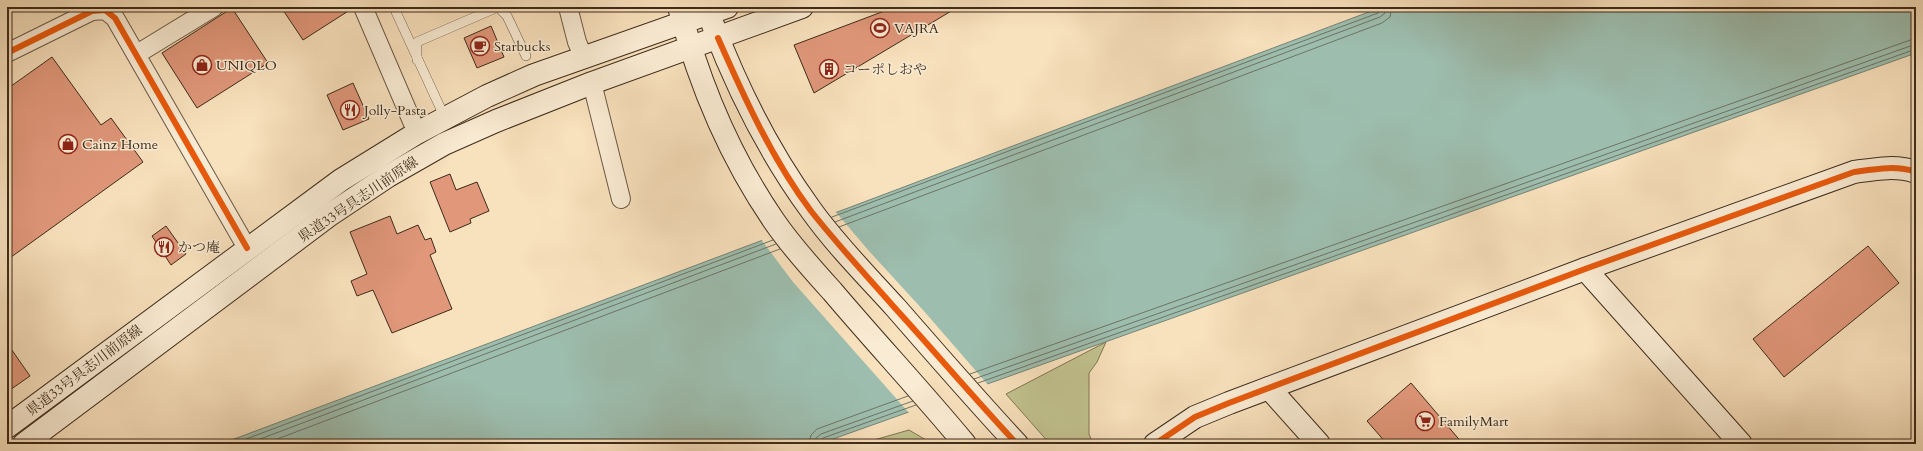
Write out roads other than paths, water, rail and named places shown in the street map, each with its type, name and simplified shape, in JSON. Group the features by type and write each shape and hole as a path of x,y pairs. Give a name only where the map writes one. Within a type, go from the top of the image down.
{"street":[{"path":"137,54 214,7"},
{"path":"363,7 417,133"},
{"path":"568,7 576,42 583,56"},
{"name":"県道33号具志川前原線","path":"24,444 332,214 388,176 444,144 496,121 592,84 802,7"},
{"path":"714,9 718,38 734,76 785,171 811,210 851,259 1017,444"},
{"name":"県道33号具志川前原線","path":"7,427 341,180 417,133 487,96 534,75 681,15 714,9"},
{"path":"7,53 92,11 106,10 115,18 137,54 248,248"},
{"path":"681,15 707,93 731,147 750,184 775,223 846,308 965,444"},
{"path":"592,84 621,199"},
{"path":"1155,444 1195,417 1269,388 1585,269 1854,172 1880,168 1907,169 1916,172"},
{"path":"1585,269 1741,444"},
{"path":"1269,388 1319,444"}],"lane":[{"path":"417,60 417,42 498,7 507,16 526,56"},
{"path":"396,12 445,118"}],"water":[{"path":"1382,7 1916,7 1916,53 819,444 221,444"}],"place":[{"name":"VAJRA","path":"880,28"},
{"name":"Starbucks","path":"480,46"},
{"name":"UNIQLO","path":"202,65"},
{"name":"コーポしおや","path":"829,69"},
{"name":"Jolly-Pasta","path":"350,110"},
{"name":"Cainz Home","path":"68,144"},
{"name":"かつ庵","path":"164,247"},
{"name":"FamilyMart","path":"1425,421"}]}
